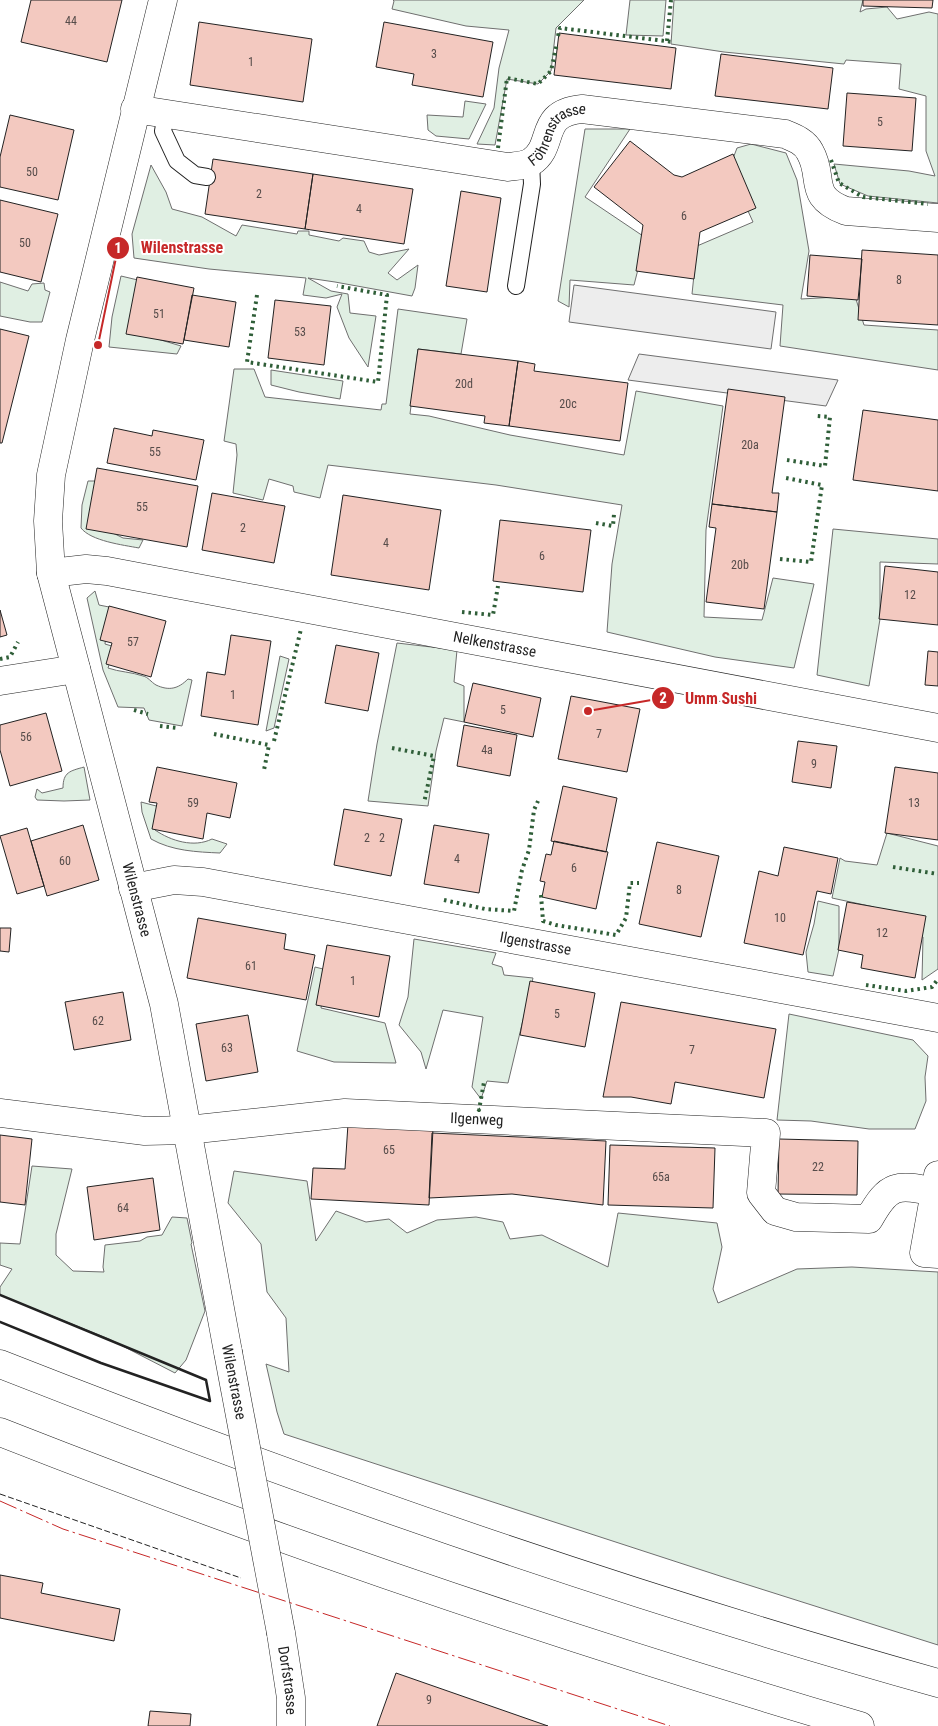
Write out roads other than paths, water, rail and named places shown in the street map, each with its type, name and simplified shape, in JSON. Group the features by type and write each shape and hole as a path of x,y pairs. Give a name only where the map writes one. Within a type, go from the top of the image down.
{"main road":[{"name":"Wilenstrasse","path":"163,0 80,340 51,475 48,521 51,573 164,1004 282,1633"},
{"name":"Föhrenstrasse","path":"135,109 508,167 520,166 531,162 541,152 549,128 558,117 568,110 582,109 785,134 801,141 810,152 818,187 833,206 846,211 938,218"},
{"name":"Nelkenstrasse","path":"51,573 86,569 107,571 938,728"},
{"path":"0,681 76,670"},
{"name":"Ilgenstrasse","path":"133,888 174,880 203,882 938,1018"},
{"path":"0,1113 145,1131 188,1130"},
{"name":"Ilgenweg","path":"188,1130 345,1113 766,1133 761,1193 775,1211 796,1217 869,1219 878,1202 888,1193 901,1186 936,1182"},
{"path":"936,1182 924,1253 938,1254"},
{"path":"0,1364 351,1497 728,1622 938,1684"},
{"path":"0,1432 98,1471 359,1566 576,1639 730,1688 860,1726"},
{"name":"Dorfstrasse","path":"282,1633 291,1698 291,1726"}],"lane":[{"path":"166,114 163,131 176,161 195,175 208,177"},
{"path":"516,286 532,184 531,162"}],"place":[{"name":"Wilenstrasse","path":"98,345"},
{"name":"Umm Sushi","path":"588,711"}]}
